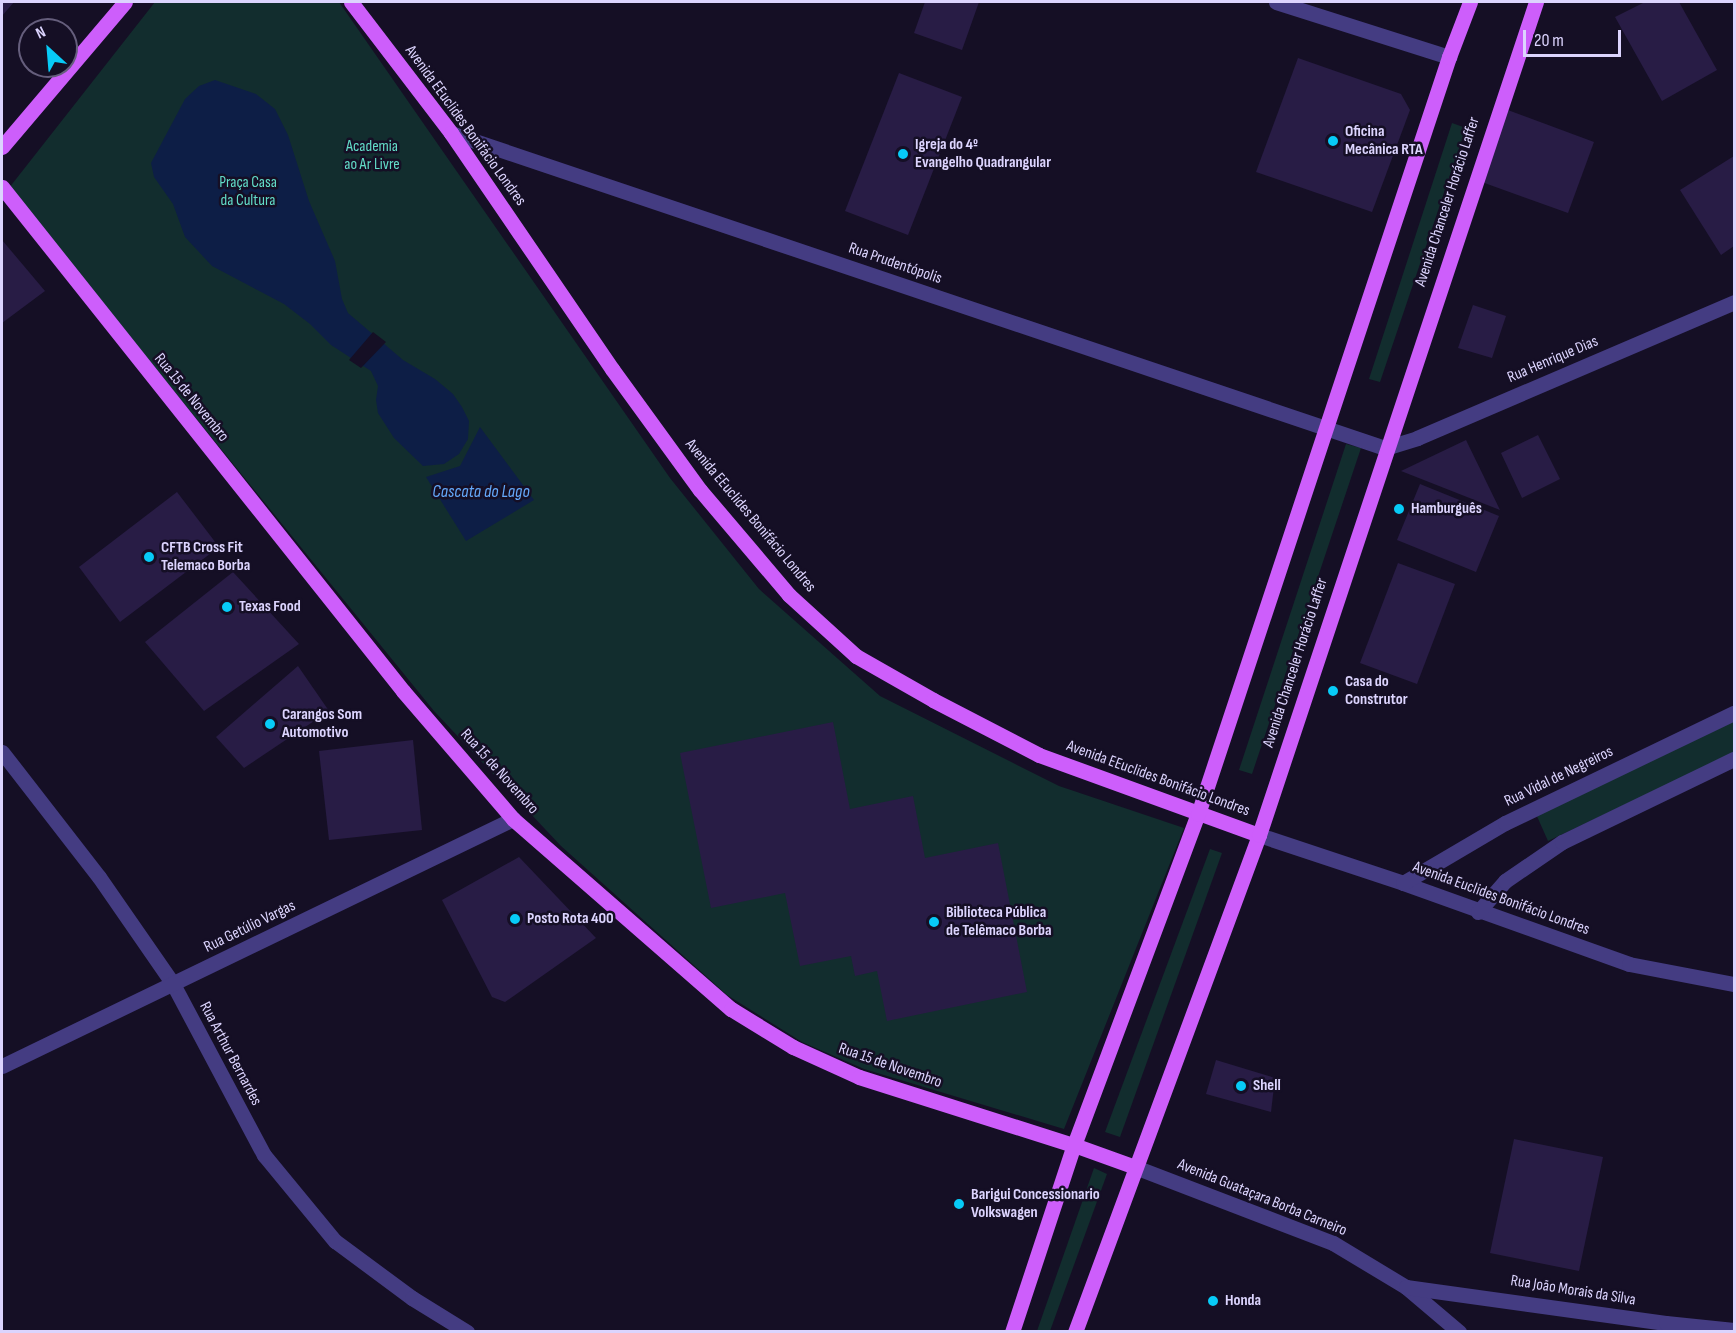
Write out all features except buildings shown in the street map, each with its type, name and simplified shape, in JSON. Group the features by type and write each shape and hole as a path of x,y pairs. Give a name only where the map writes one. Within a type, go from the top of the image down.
{"main road":[{"path":"2,147 125,2"},
{"name":"Avenida EEuclides Bonifácio Londres","path":"351,2 451,133 612,369 700,490 789,595 866,662 1039,755 1258,835"},
{"path":"1012,1332 1074,1145 1198,814 1449,57 1470,2"},
{"name":"Avenida Chanceler Horácio Laffer","path":"1075,1332 1258,835 1385,448 1536,2"},
{"name":"Rua 15 de Novembro","path":"2,187 403,692 513,819 731,1009 792,1047 859,1077 1074,1145 1135,1167"}],"street":[{"path":"1276,2 1449,57"},
{"name":"Rua Prudentópolis","path":"451,133 1385,448"},
{"name":"Rua Henrique Dias","path":"1385,448 1417,438 1734,303"},
{"name":"Rua Vidal de Negreiros","path":"1403,883 1505,822 1734,713"},
{"name":"Rua Arthur Bernardes","path":"2,752 99,877 173,984 264,1155 335,1241 412,1298 467,1332"},
{"path":"1478,912 1505,881 1562,842 1734,759"},
{"name":"Rua Getúlio Vargas","path":"2,1066 513,819"},
{"name":"Avenida Euclides Bonifácio Londres","path":"1258,835 1403,883 1478,912 1629,964 1734,984"},
{"name":"Avenida Guataçara Borba Carneiro","path":"1135,1167 1333,1243 1406,1287 1459,1332"},
{"name":"Rua João Morais da Silva","path":"1406,1287 1666,1323 1734,1330"}],"green space":[{"name":"Praça Casa da Cultura","path":"155,2 339,2 670,478 759,589 880,696 1059,786 1184,828 1064,1129 864,1069 802,1042 727,995 561,846 434,711 9,188"},
{"path":"1452,123 1466,128 1380,382 1369,379"},
{"path":"1346,444 1361,448 1252,774 1239,770"},
{"path":"1734,719 1734,753 1548,841 1536,814"},
{"path":"1210,849 1222,853 1120,1137 1105,1132"},
{"path":"1094,1168 1107,1174 1050,1331 1037,1331"}],"water":[{"path":"215,80 256,94 275,109 288,135 309,201 335,261 342,299 348,313 403,360 435,379 453,394 462,407 469,421 468,439 459,454 444,464 423,466 394,438 378,413 376,400 378,386 371,371 331,345 310,324 284,304 212,266 185,237 173,204 154,177 151,163 185,99 199,86"},
{"name":"Cascata do Lago","path":"480,427 534,500 466,541 426,477 460,466"}],"pier":[{"path":"373,332 386,342 361,368 349,360"}],"place":[{"name":"Oficina Mecânica RTA","path":"1333,141"},
{"name":"Igreja do 4º Evangelho Quadrangular","path":"903,154"},
{"name":"Hamburguês","path":"1399,509"},
{"name":"CFTB Cross Fit Telemaco Borba","path":"149,557"},
{"name":"Texas Food","path":"227,607"},
{"name":"Casa do Construtor","path":"1333,691"},
{"name":"Carangos Som Automotivo","path":"270,724"},
{"name":"Posto Rota 400","path":"515,919"},
{"name":"Biblioteca Pública de Telêmaco Borba","path":"934,922"},
{"name":"Shell","path":"1241,1086"},
{"name":"Barigui Concessionario Volkswagen","path":"959,1204"},
{"name":"Honda","path":"1213,1301"}],"park label":[{"name":"Academia ao Ar Livre","path":"372,156"}]}
